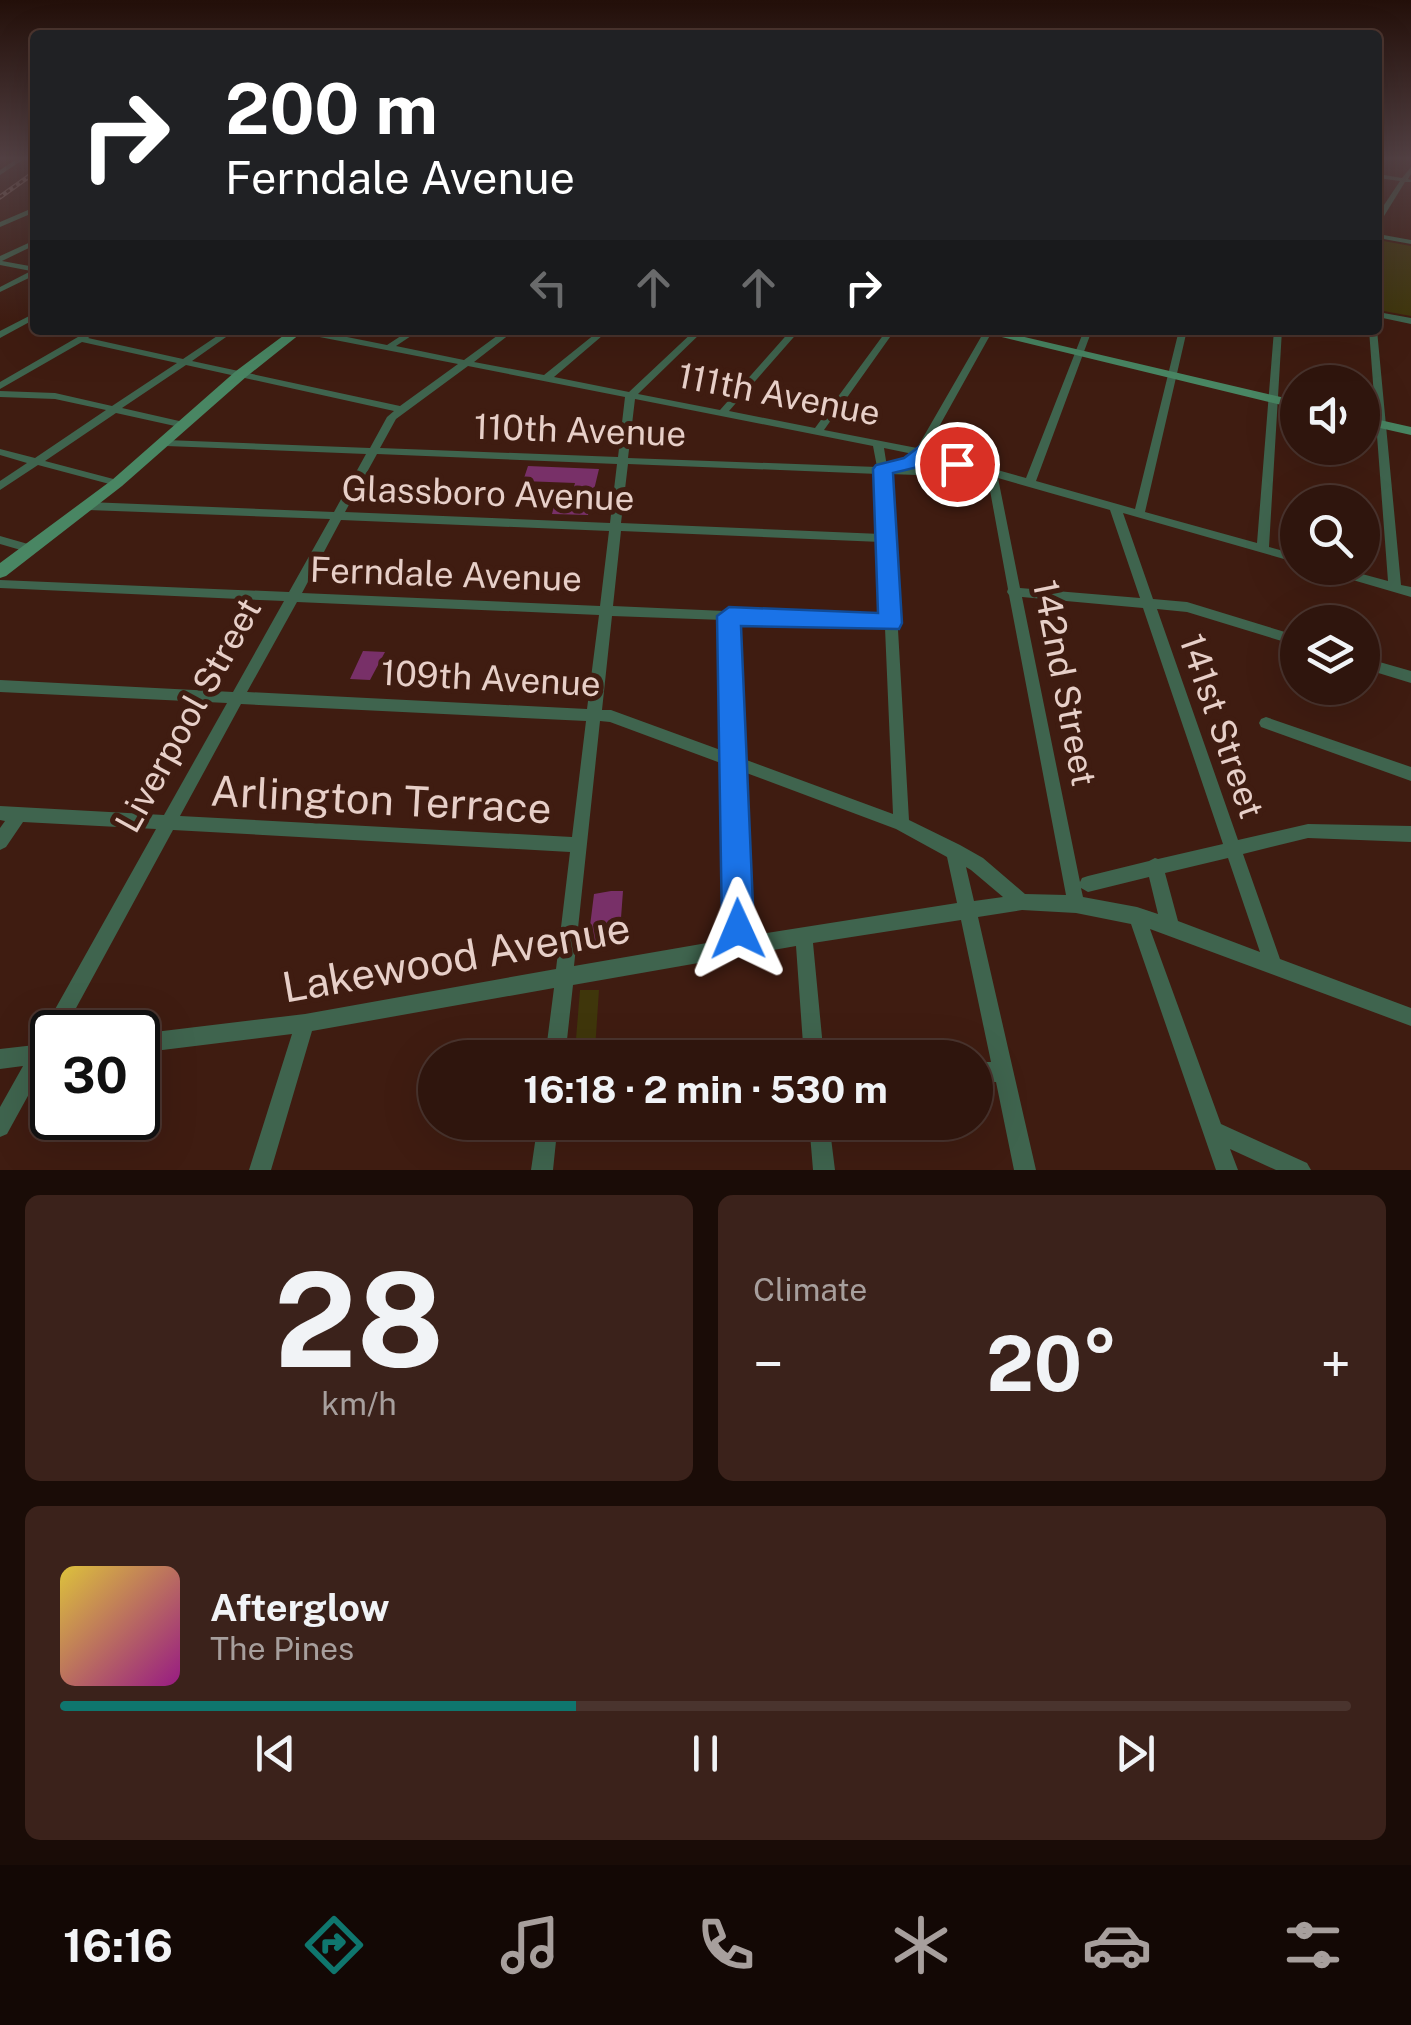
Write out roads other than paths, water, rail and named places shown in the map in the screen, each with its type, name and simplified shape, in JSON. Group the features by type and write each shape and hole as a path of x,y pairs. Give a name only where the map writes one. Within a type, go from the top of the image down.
{"main road":[{"path":"0,572 117,483 241,374 292,335"},
{"path":"1002,335 1280,400"},
{"path":"1382,424 1411,431"}],"street":[{"path":"0,225 27,214"},
{"path":"1382,237 1411,242"},
{"path":"0,261 30,245"},
{"path":"0,261 30,270"},
{"path":"0,290 30,274"},
{"path":"1382,316 1411,321"},
{"path":"0,335 30,319"},
{"path":"0,386 87,335"},
{"path":"0,486 224,335"},
{"name":"111th Avenue","path":"326,335 920,452 1280,554"},
{"path":"390,347 408,335"},
{"name":"Liverpool Street","path":"67,1010 166,822 392,417 504,335"},
{"path":"547,378 600,335"},
{"path":"557,1040 630,396 695,335"},
{"path":"722,413 792,335"},
{"path":"817,432 886,335"},
{"path":"882,469 911,462 920,452 984,335"},
{"path":"1030,482 1086,335"},
{"path":"1139,514 1182,335"},
{"path":"1263,549 1278,335"},
{"path":"1373,335 1395,588"},
{"path":"80,339 400,410"},
{"path":"0,394 36,394 184,425"},
{"name":"110th Avenue","path":"166,443 992,475"},
{"path":"878,444 900,824"},
{"path":"0,452 117,483"},
{"name":"142nd Street","path":"992,475 1076,904"},
{"name":"Glassboro Avenue","path":"88,506 886,538"},
{"name":"141st Street","path":"1114,506 1273,964"},
{"path":"0,540 31,549"},
{"name":"Ferndale Avenue","path":"0,584 890,623"},
{"path":"1380,584 1411,592"},
{"path":"1013,592 1188,607 1280,635"},
{"path":"729,616 739,946"},
{"path":"1380,668 1411,677"},
{"name":"109th Avenue","path":"0,686 611,716 900,824 954,850 1022,902"},
{"path":"1266,723 1411,774"},
{"name":"Arlington Terrace","path":"0,813 578,844"},
{"path":"0,842 19,814"},
{"path":"1088,884 1308,831 1411,834"},
{"path":"954,850 1025,1170"},
{"path":"1155,866 1170,926"},
{"path":"1022,902 1076,904 1170,926 1411,1017"},
{"name":"Lakewood Avenue","path":"160,1040 305,1023 739,946 1022,902"},
{"path":"1136,916 1227,1170"},
{"path":"804,936 813,1040"},
{"path":"260,1170 305,1023"},
{"path":"0,1060 30,1056"},
{"path":"993,1072 1003,1072"},
{"name":"Liverpool Street","path":"0,1127 30,1077"},
{"path":"1213,1132 1300,1170"},
{"path":"542,1170 546,1140"},
{"path":"822,1140 824,1170"}]}
